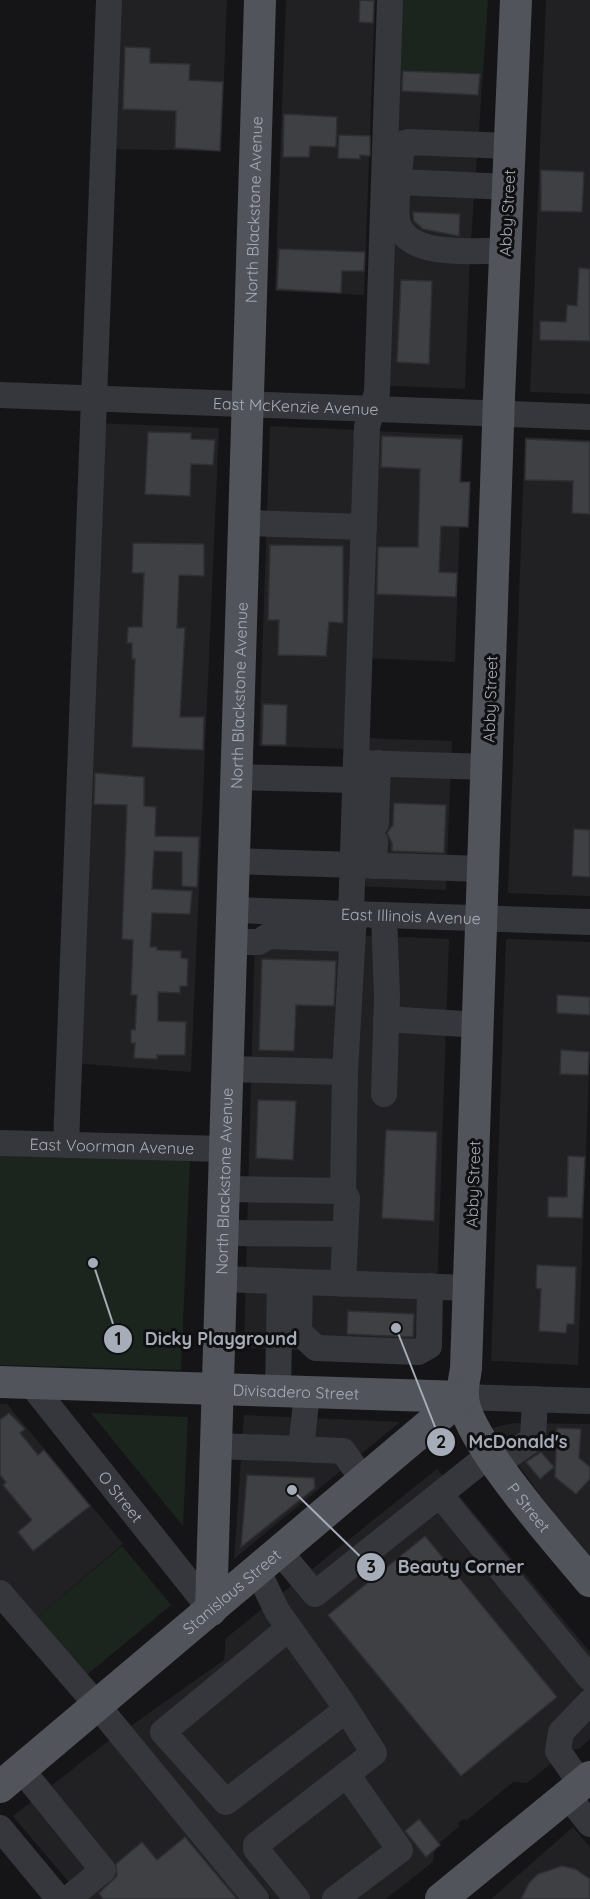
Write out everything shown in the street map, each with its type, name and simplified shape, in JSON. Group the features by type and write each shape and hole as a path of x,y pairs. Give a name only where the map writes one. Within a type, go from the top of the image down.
{"main road":[{"name":"North Blackstone Avenue","path":"211,1610 260,0"},
{"name":"Abby Street","path":"462,1397 466,1368 499,414 516,0"},
{"name":"Divisadero Street","path":"0,1382 462,1397"},
{"name":"P Street","path":"462,1397 473,1425 493,1459 590,1581"},
{"name":"Stanislaus Street","path":"11,1778 462,1397"},
{"path":"450,1896 580,1785"}],"street":[{"path":"66,1145 109,0"},
{"path":"343,1284 347,1198 343,1191 345,1072 351,939 354,933 353,914 369,849 363,769 364,527 367,427 377,392 390,0"},
{"path":"505,251 423,248 410,241 398,223 402,144 408,142 509,146"},
{"path":"400,182 508,187"},
{"name":"East McKenzie Avenue","path":"0,395 590,417"},
{"path":"244,524 364,527"},
{"path":"236,777 363,769 488,767"},
{"path":"363,769 369,849"},
{"path":"232,861 369,849 484,869"},
{"name":"East Illinois Avenue","path":"231,910 268,924 353,914 590,922"},
{"path":"384,915 386,1019 384,1094"},
{"path":"230,942 259,942 268,924 351,939"},
{"path":"386,1019 479,1025"},
{"path":"226,1069 345,1072"},
{"name":"East Voorman Avenue","path":"0,1143 224,1149"},
{"path":"223,1189 343,1191"},
{"path":"222,1233 345,1234"},
{"path":"220,1279 469,1288"},
{"path":"290,1282 299,1332 316,1348 418,1352 429,1346 430,1286"},
{"path":"290,1282 293,1393 301,1449"},
{"name":"O Street","path":"31,1384 211,1610"},
{"name":"Divisadero Street","path":"462,1397 590,1401"},
{"path":"269,1562 315,1594 440,1495 493,1459 533,1439 535,1399"},
{"path":"215,1446 343,1451 363,1480"},
{"path":"440,1495 590,1678"},
{"path":"269,1562 277,1611 374,1753 348,1776 256,1845 256,1849 297,1899"},
{"path":"0,1593 97,1705 256,1899"},
{"path":"289,1629 163,1732 223,1802 226,1802 346,1710"},
{"path":"590,1702 561,1732 558,1751 580,1785 590,1824"},
{"path":"335,1899 400,1850 348,1776"},
{"path":"11,1778 104,1870 68,1899"},
{"path":"0,1828 59,1899"}],"shaded area":[{"path":"115,0 227,0 221,151 108,149"},
{"path":"286,0 375,0 364,295 275,291"},
{"path":"396,0 488,0 483,73 393,70"},
{"path":"546,0 590,0 590,394 530,392"},
{"path":"393,70 483,73 470,254 465,389 376,385"},
{"path":"95,423 219,428 191,1072 72,1063"},
{"path":"270,426 359,430 347,749 259,746"},
{"path":"374,431 463,435 455,662 366,658"},
{"path":"525,437 590,440 590,896 508,893"},
{"path":"363,738 452,741 446,890 358,886"},
{"path":"255,931 449,939 435,1355 244,1348"},
{"path":"506,939 590,942 590,1045 578,1365 491,1361"},
{"path":"0,1152 190,1161 181,1370 0,1365"},
{"path":"0,1404 7,1404 123,1544 34,1620 0,1594"},
{"path":"91,1413 188,1417 183,1526"},
{"path":"244,1415 400,1422 234,1559"},
{"path":"514,1423 590,1424 590,1558 558,1519 491,1428"},
{"path":"437,1469 590,1652 590,1739 579,1749 568,1750 527,1783 513,1782 467,1820 463,1819 458,1823 459,1827 435,1846 433,1862 386,1899 271,1899 125,1730 224,1660 226,1638"},
{"path":"122,1546 171,1605 83,1678 34,1620"},
{"path":"112,1738 250,1899 83,1899 13,1816"},
{"path":"573,1827 590,1847 590,1899 491,1899"}],"building":[{"path":"360,0 374,1 373,23 359,22"},
{"path":"125,47 150,48 150,63 190,64 189,80 223,82 220,151 175,148 176,111 123,109"},
{"path":"403,71 480,74 478,95 402,91"},
{"path":"284,114 337,117 336,147 310,146 309,157 283,157"},
{"path":"339,135 370,136 370,156 360,155 360,159 338,158"},
{"path":"541,170 584,172 582,212 541,211"},
{"path":"413,212 460,214 459,236 423,229 414,221"},
{"path":"279,249 365,252 364,271 342,271 341,293 277,289"},
{"path":"579,268 590,269 590,341 540,340 540,321 566,322 567,305 577,306"},
{"path":"401,280 432,281 429,364 397,362"},
{"path":"148,432 191,433 191,439 215,440 213,465 191,464 190,496 145,494"},
{"path":"382,436 462,439 460,482 470,482 468,527 441,526 439,572 457,573 456,597 377,594 378,547 418,547 420,469 381,467"},
{"path":"526,439 590,442 590,514 572,513 573,481 525,480"},
{"path":"133,543 204,544 204,576 179,575 177,628 185,628 180,717 204,717 203,750 132,747 135,659 132,659 132,643 127,643 128,627 142,627 144,573 132,573"},
{"path":"270,545 343,546 343,623 329,622 326,656 278,655 279,620 268,620"},
{"path":"263,704 287,705 286,745 262,745"},
{"path":"95,773 144,777 144,806 156,807 155,836 199,837 197,887 182,886 182,852 154,851 152,889 192,891 190,914 152,913 150,947 157,947 157,950 181,951 181,958 188,959 187,986 180,986 180,993 158,992 158,1021 186,1022 185,1055 157,1055 157,1059 134,1058 135,1043 131,1043 131,1030 135,1030 137,995 131,995 133,940 122,939 127,805 94,804"},
{"path":"394,803 446,805 444,853 392,851 392,843 387,833 393,825"},
{"path":"574,829 590,830 590,877 572,876"},
{"path":"262,959 336,961 334,1006 296,1005 294,1051 259,1050"},
{"path":"557,995 590,997 590,1015 557,1013"},
{"path":"561,1050 589,1052 588,1075 560,1074"},
{"path":"258,1100 296,1101 293,1160 256,1158"},
{"path":"386,1130 437,1132 434,1221 382,1218"},
{"path":"568,1156 585,1157 582,1218 548,1217 548,1197 567,1197"},
{"path":"537,1265 576,1267 574,1324 567,1324 566,1333 539,1331 541,1289 536,1288"},
{"path":"348,1311 414,1314 413,1337 347,1334"},
{"path":"9,1413 25,1429 20,1433 38,1455 44,1450 90,1506 33,1551 18,1532 32,1520 3,1485 6,1482 0,1475 0,1420"},
{"path":"557,1428 581,1429 579,1458 590,1467 590,1479 576,1494 555,1477"},
{"path":"541,1452 554,1467 540,1479 526,1462"},
{"path":"247,1475 314,1478 315,1488 241,1547"},
{"path":"425,1536 557,1697 461,1776 328,1615"},
{"path":"419,1819 440,1845 426,1857 405,1831"},
{"path":"185,1837 237,1899 103,1899 99,1893 117,1876 116,1864 142,1842 157,1860"},
{"path":"562,1866 575,1869 590,1879 590,1899 521,1899 529,1883 538,1874"}],"place":[{"name":"Dicky Playground","path":"93,1263"},
{"name":"McDonald's","path":"396,1328"},
{"name":"Beauty Corner","path":"292,1490"}]}
